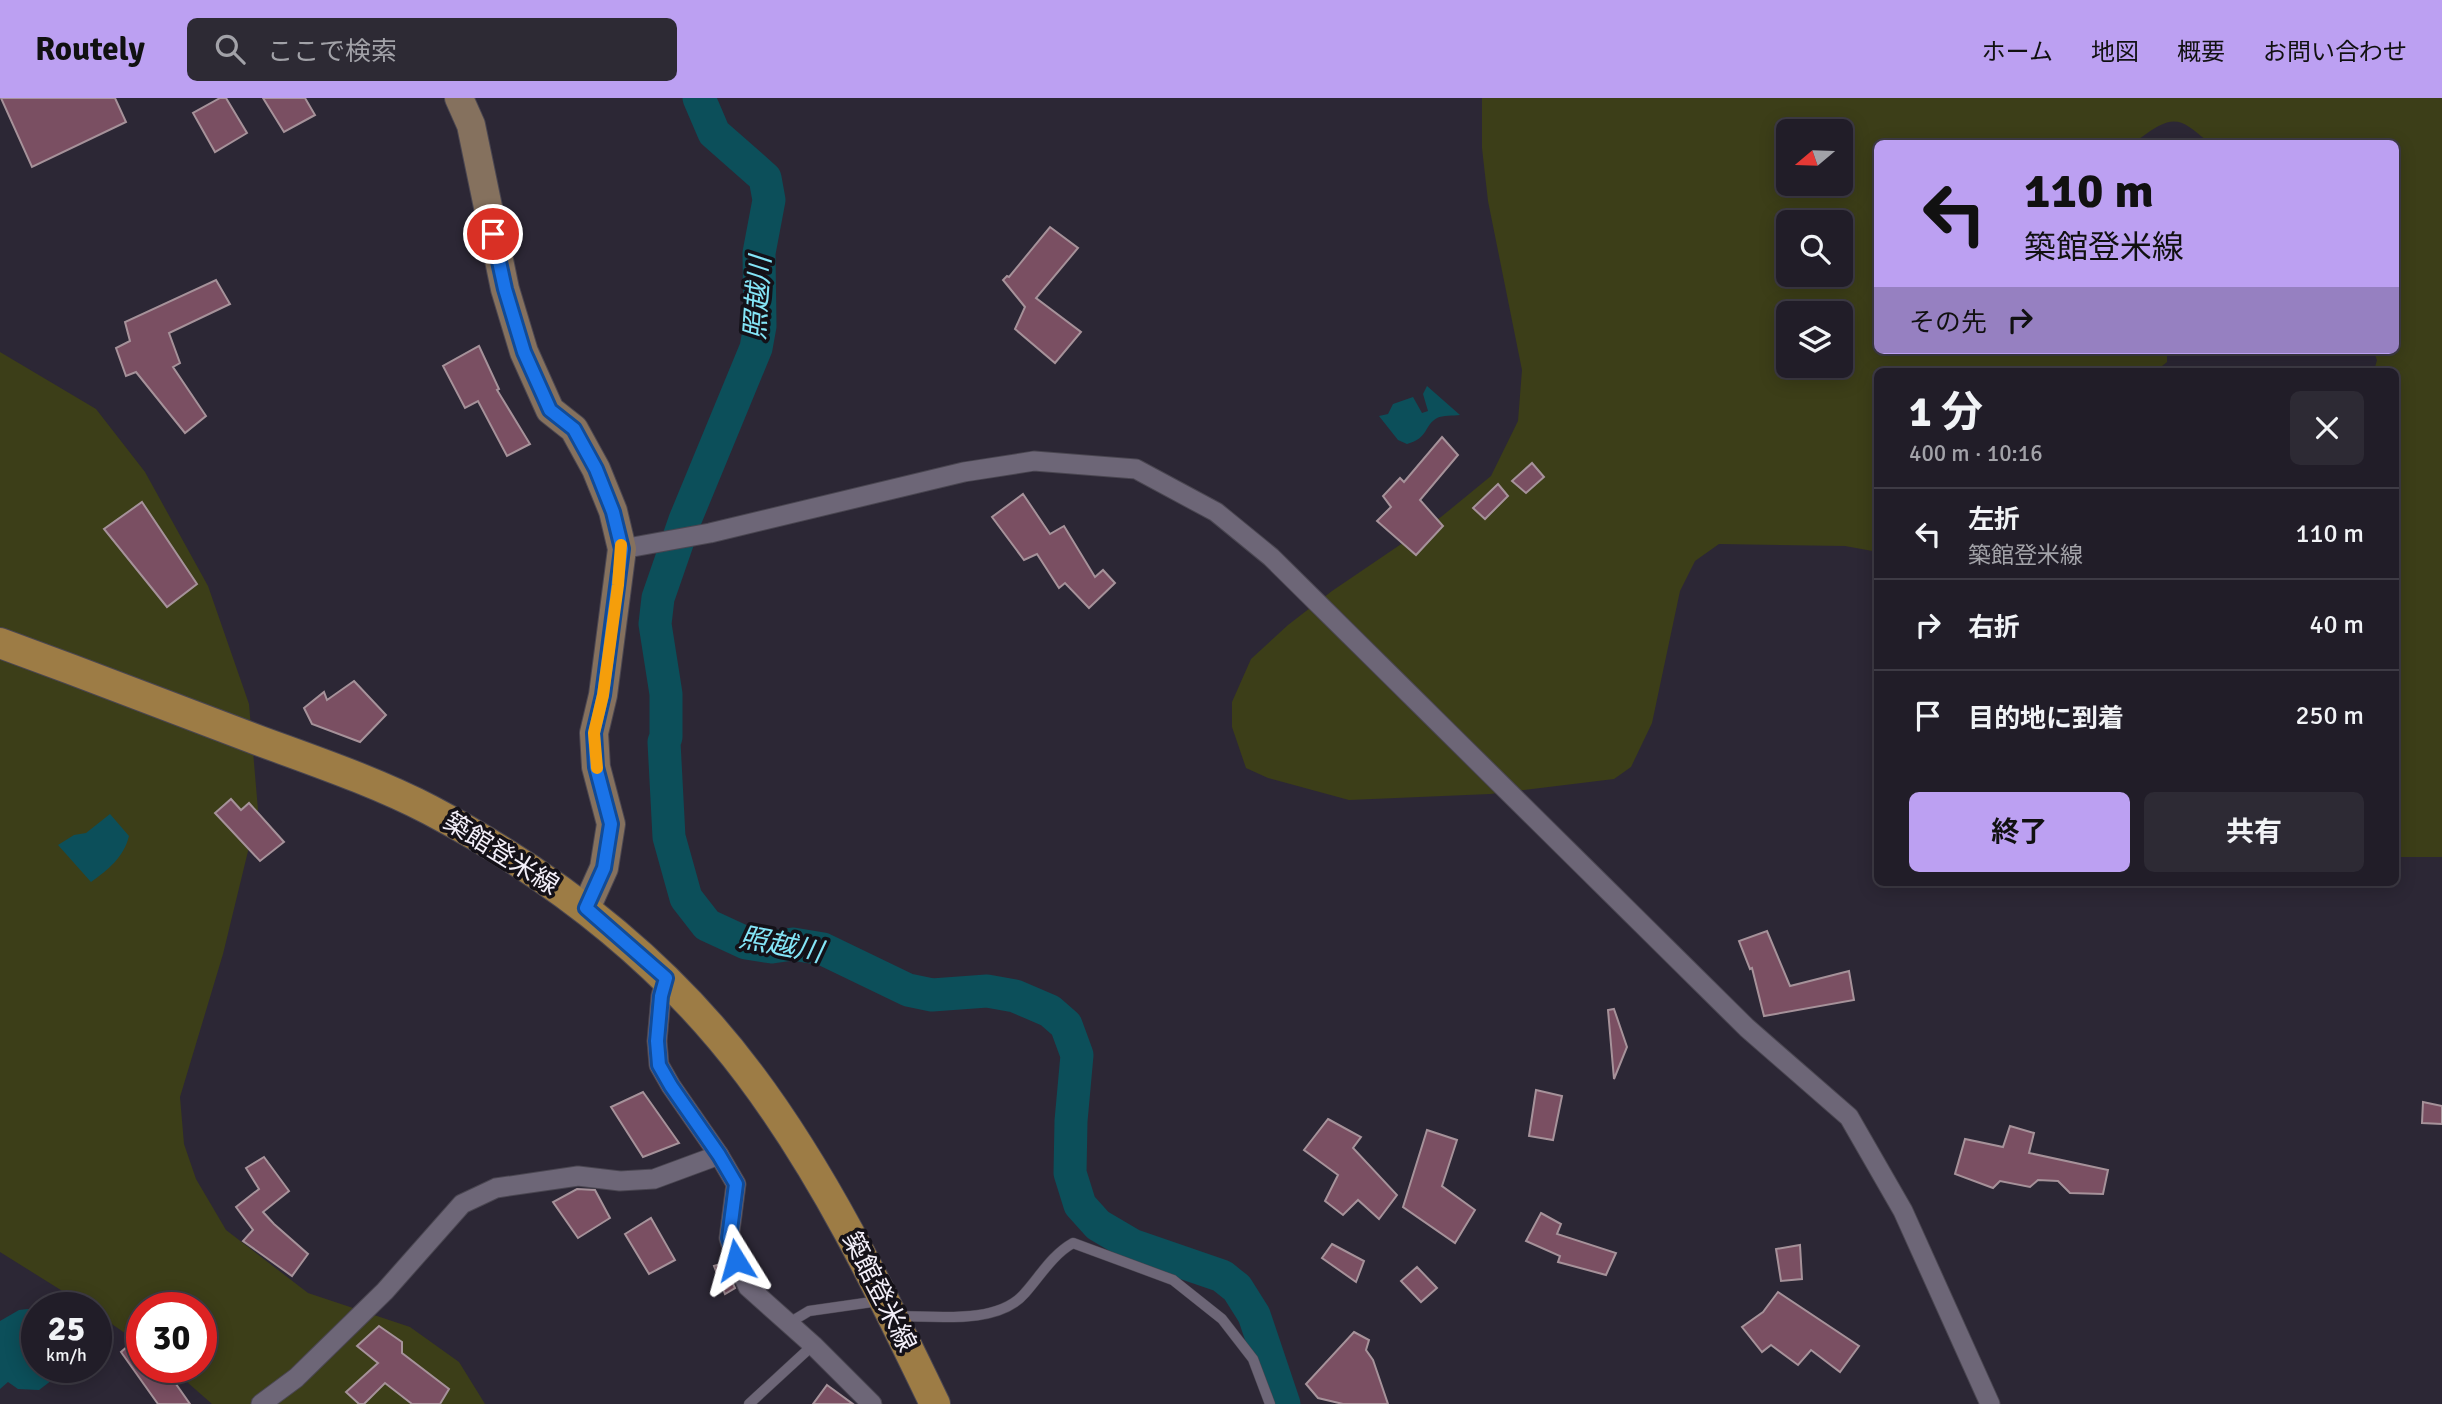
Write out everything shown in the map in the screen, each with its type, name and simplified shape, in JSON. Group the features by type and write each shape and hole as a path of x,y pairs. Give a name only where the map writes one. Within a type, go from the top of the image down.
{"main road":[{"name":"築館登米線","path":"0,643 345,773 428,809 512,857 586,908 666,978 749,1073 795,1140 841,1217 935,1404"}],"street":[{"path":"459,98 471,125 505,289 524,352 550,410 574,429 596,469 613,512 622,549 603,695 594,733 596,767 611,824 604,868 586,908"},
{"path":"622,549 709,534 964,472 1034,461 1136,469 1216,512 1271,557 1747,1028 1849,1117 1903,1211 1990,1404"},
{"path":"666,978 661,996 657,1041 659,1065 736,1184 729,1238 748,1287 813,1345 872,1404"},
{"path":"261,1404 296,1378 385,1292 462,1204 496,1188 579,1176 620,1181 654,1179 719,1155"}],"lane":[{"path":"789,1323 809,1311 889,1308 975,1316 1002,1311 1023,1296 1058,1252 1073,1243 1173,1280 1222,1319 1252,1359 1270,1404"},
{"path":"749,1404 813,1345"}],"green space":[{"path":"1482,98 2442,98 2442,857 2399,857 2399,368 2375,368 2377,360 2375,354 2399,354 2399,140 2205,140 2183,123 2168,122 2138,140 1874,140 1874,354 2167,354 2167,362 2160,368 1874,368 1874,551 1845,546 1719,544 1695,561 1680,591 1652,723 1631,767 1614,779 1490,794 1349,800 1268,778 1246,768 1232,727 1232,702 1251,659 1288,625 1332,591 1441,517 1491,476 1518,421 1522,370 1488,201 1482,148"},
{"path":"0,352 96,409 145,472 208,586 249,704 258,810 223,954 180,1097 184,1144 196,1179 226,1230 308,1293 410,1327 459,1362 485,1404 212,1404 188,1383 217,1383 217,1292 126,1292 126,1334 112,1324 112,1292 64,1292 0,1252"}],"water":[{"path":"1427,386 1460,415 1437,418 1423,435 1407,444 1398,440 1379,416 1388,414 1393,404 1413,397 1422,413 1428,411 1423,394"},
{"path":"110,814 129,836 127,844 109,868 91,882 58,845 74,835 86,833"},
{"path":"19,1310 21,1383 48,1383 39,1390 18,1389 8,1382 0,1389 0,1321"}],"building":[{"path":"1,98 115,98 126,122 32,167"},
{"path":"220,98 226,98 247,133 215,152 193,113"},
{"path":"263,98 305,98 315,115 284,132"},
{"path":"1050,227 1078,248 1036,298 1081,332 1055,363 1015,329 1025,307 1003,280 1009,277"},
{"path":"216,280 230,304 169,333 180,363 173,367 206,416 185,433 136,372 126,376 116,348 130,341 125,322"},
{"path":"479,346 499,389 497,390 530,444 507,456 478,401 465,408 443,366"},
{"path":"1442,437 1458,455 1420,500 1443,526 1416,555 1377,521 1391,507 1383,496 1400,478 1404,482"},
{"path":"1532,463 1544,477 1526,493 1512,481"},
{"path":"1498,484 1508,496 1485,519 1473,508"},
{"path":"1023,494 1050,534 1064,526 1095,577 1103,570 1115,583 1089,608 1065,583 1059,588 1037,554 1024,560 992,517"},
{"path":"142,502 197,584 167,607 104,529"},
{"path":"354,681 386,715 360,742 312,724 304,708 324,692 327,700"},
{"path":"231,799 241,810 249,803 284,842 260,861 215,813"},
{"path":"1767,931 1790,986 1849,971 1854,1000 1764,1016 1752,968 1750,969 1739,941"},
{"path":"1614,1009 1627,1047 1614,1079 1608,1010"},
{"path":"1536,1090 1562,1096 1553,1140 1529,1136"},
{"path":"643,1092 679,1143 643,1157 611,1107"},
{"path":"2423,1102 2442,1106 2442,1124 2422,1123"},
{"path":"1328,1119 1361,1137 1353,1148 1397,1195 1379,1219 1358,1200 1343,1215 1325,1201 1338,1175 1304,1150"},
{"path":"2010,1126 2034,1133 2029,1153 2108,1170 2103,1194 2070,1193 2058,1181 2038,1180 2030,1187 2000,1181 1993,1188 1955,1174 1965,1139 2003,1147"},
{"path":"1427,1130 1457,1140 1442,1186 1475,1210 1455,1243 1403,1207"},
{"path":"264,1157 289,1191 263,1212 308,1254 292,1276 243,1241 253,1230 236,1207 259,1189 246,1168"},
{"path":"577,1189 595,1190 610,1218 578,1238 553,1202"},
{"path":"1541,1213 1561,1224 1557,1234 1616,1253 1606,1275 1558,1262 1560,1256 1526,1241"},
{"path":"651,1218 675,1260 649,1274 625,1234"},
{"path":"1332,1244 1364,1261 1356,1282 1322,1258"},
{"path":"1800,1245 1802,1279 1781,1281 1776,1249"},
{"path":"724,1263 735,1288 725,1294 714,1266"},
{"path":"1417,1267 1437,1288 1421,1302 1401,1281"},
{"path":"1778,1292 1859,1346 1840,1372 1811,1350 1798,1365 1771,1345 1762,1352 1742,1327 1763,1312"},
{"path":"379,1326 402,1342 402,1353 449,1389 440,1404 412,1404 385,1383 364,1404 359,1404 346,1392 378,1363 357,1346"},
{"path":"1354,1332 1369,1340 1366,1350 1373,1360 1388,1404 1343,1404 1318,1398 1306,1384"},
{"path":"143,1383 175,1383 190,1404 158,1404"},
{"path":"827,1385 853,1404 813,1404"}],"waterway":[{"name":"照越川","path":"699,98 714,133 765,178 769,200 759,253 760,326 756,348 685,520 658,598 655,624 666,694 664,742 669,837 686,898 707,925 746,943 772,947 793,944 823,949 908,990 932,995 987,991 1015,996 1050,1011 1066,1025 1077,1055 1070,1173 1080,1205 1098,1225 1132,1245 1222,1276 1237,1288 1254,1315 1284,1404"}],"slow traffic":[{"path":"597,768 594,733 603,695 621,545"}],"route":[{"path":"493,234 505,289 524,352 550,410 574,429 596,469 613,512 622,549 603,695 594,733 596,767 611,824 604,868 586,908 666,978 661,996 657,1041 659,1065 736,1184 729,1238 736,1260"}]}
